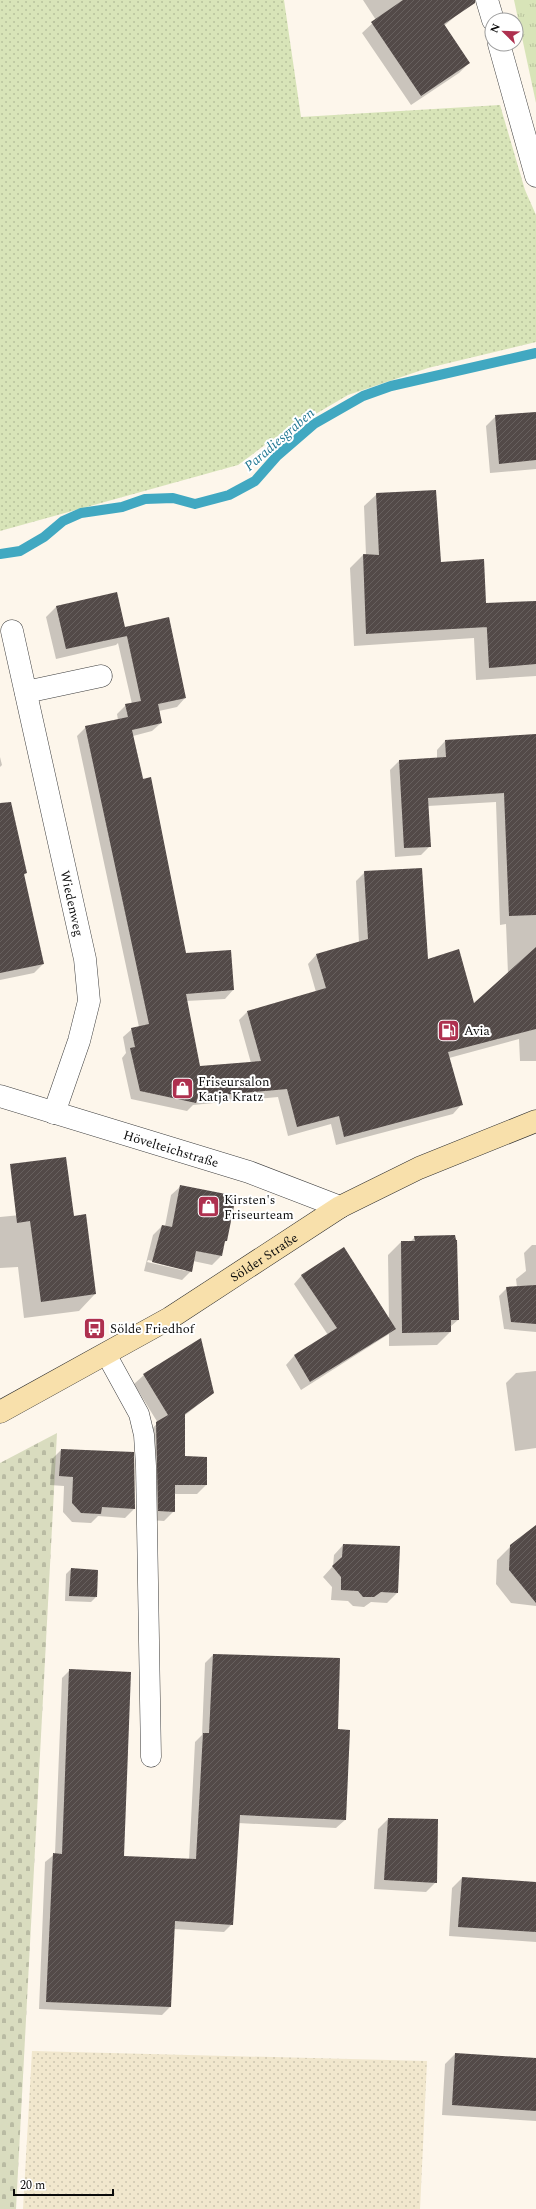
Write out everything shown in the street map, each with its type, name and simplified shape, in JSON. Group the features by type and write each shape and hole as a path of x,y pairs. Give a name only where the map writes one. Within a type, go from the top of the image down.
{"main road":[{"name":"Sölder Straße","path":"0,1412 170,1318 340,1207 419,1168 536,1121"}],"street":[{"path":"487,0 491,12"},
{"path":"501,52 536,176"},
{"name":"Wiedenweg","path":"12,631 85,959 89,1001 79,1041 54,1113"},
{"path":"26,692 101,676"},
{"name":"Hövelteichstraße","path":"0,1096 248,1172 340,1207"}],"lane":[{"path":"106,1354 139,1414 144,1435 146,1466 151,1757"}],"shaded area":[{"path":"32,2051 427,2061 420,2209 23,2209"}],"green space":[{"path":"0,0 284,0 301,117 500,105 525,190 536,215 536,342 428,368 348,395 273,439 238,465 0,531"},
{"path":"514,0 536,0 536,103 524,47 524,12 517,12"},
{"path":"57,1433 16,2209 0,2209 0,1463"}],"building":[{"path":"403,0 475,0 475,3 444,24 470,63 421,96 371,22"},
{"path":"536,412 536,460 499,464 495,415"},
{"path":"436,490 441,562 484,559 486,603 536,601 536,664 489,668 487,627 366,634 363,554 379,555 376,493"},
{"path":"117,592 127,636 66,649 56,606"},
{"path":"169,617 186,698 158,704 162,723 132,730 143,779 151,777 186,953 231,950 234,990 186,994 200,1066 261,1061 247,1011 326,988 316,954 368,939 364,871 422,868 428,959 459,949 474,1003 536,947 536,1029 448,1052 463,1105 344,1137 339,1116 297,1127 287,1089 198,1097 196,1103 140,1091 130,1048 135,1047 131,1028 149,1024 85,726 128,717 125,704 141,701 125,627"},
{"path":"536,734 536,915 509,916 504,793 428,798 431,847 404,848 399,760 446,757 445,740"},
{"path":"11,802 27,873 24,874 44,964 0,973 0,803"},
{"path":"66,1157 74,1216 86,1214 96,1294 41,1302 30,1221 17,1223 10,1164"},
{"path":"180,1185 236,1196 227,1241 225,1241 222,1256 196,1251 192,1272 152,1262 162,1225 172,1227"},
{"path":"455,1235 457,1240 459,1320 451,1320 451,1332 402,1333 401,1241 415,1241 414,1236"},
{"path":"344,1247 396,1329 310,1382 294,1355 337,1328 301,1275"},
{"path":"536,1285 536,1324 511,1322 506,1287"},
{"path":"201,1338 214,1393 185,1414 185,1456 207,1457 207,1485 175,1485 175,1512 158,1511 156,1422 168,1415 143,1374"},
{"path":"61,1449 134,1452 135,1509 102,1507 101,1514 81,1513 72,1503 73,1477 59,1476"},
{"path":"536,1525 536,1603 509,1570 510,1545"},
{"path":"343,1544 400,1546 398,1593 381,1592 374,1597 363,1597 358,1591 341,1590 341,1577 332,1566 342,1557"},
{"path":"71,1568 98,1570 97,1597 69,1596"},
{"path":"213,1654 340,1658 338,1729 350,1730 346,1820 240,1815 233,1925 175,1921 171,2007 46,2002 53,1853 62,1854 69,1669 131,1672 124,1856 196,1859 203,1733 209,1733"},
{"path":"388,1818 438,1819 437,1883 384,1880"},
{"path":"462,1877 536,1882 536,1932 458,1927"},
{"path":"455,2053 536,2058 536,2111 452,2105"}],"waterway":[{"name":"Paradiesgraben","path":"0,554 20,551 44,537 63,521 81,513 122,507 145,499 173,498 195,504 229,495 255,481 277,456 314,424 363,396 391,386 536,353"}],"place":[{"name":"Avia","path":"448,1030"},
{"name":"Friseursalon Katja Kratz","path":"182,1088"},
{"name":"Kirsten's Friseurteam","path":"208,1206"},
{"name":"Sölde Friedhof","path":"94,1328"}]}
